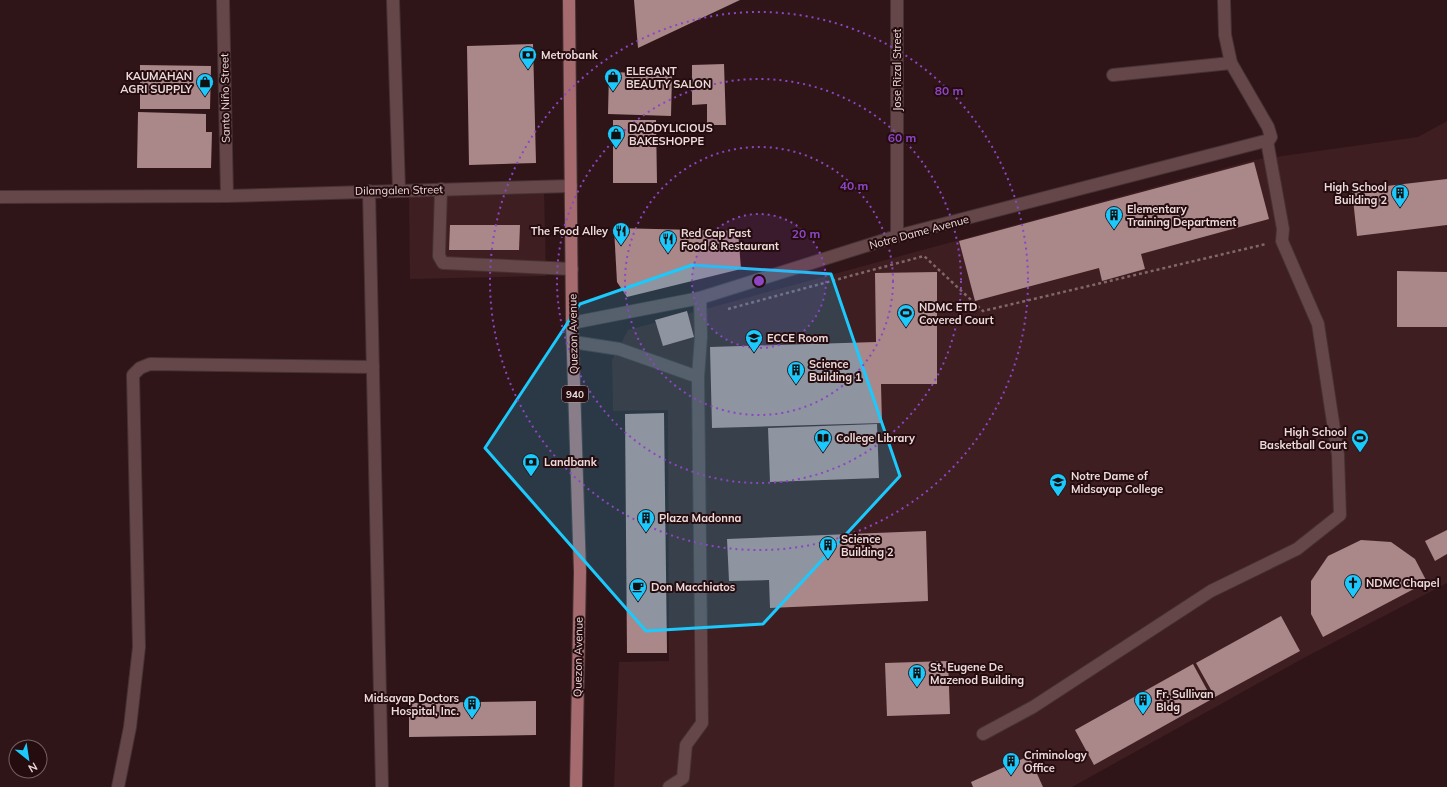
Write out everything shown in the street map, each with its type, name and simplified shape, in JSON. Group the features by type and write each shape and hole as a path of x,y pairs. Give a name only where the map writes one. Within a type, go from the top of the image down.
{"main road":[{"name":"Quezon Avenue","path":"569,0 572,323 580,572 576,787"}],"street":[{"name":"Santo Niño Street","path":"223,0 228,196"},
{"path":"393,0 399,190"},
{"name":"Jose Rizal Street","path":"897,0 897,236"},
{"path":"983,734 1033,707 1211,591 1297,549 1340,516 1338,455 1318,324 1282,240 1282,229 1267,141 1271,137 1268,127 1231,63 1225,35 1224,0"},
{"path":"1113,75 1231,63"},
{"name":"Notre Dame Avenue","path":"572,323 700,298 897,236 1267,141"},
{"name":"Dilangalen Street","path":"0,197 228,196 571,186"},
{"path":"441,189 439,256 443,263 572,269"},
{"path":"369,191 382,787"},
{"path":"669,787 684,778 686,745 702,723 698,377 701,337 700,298"},
{"path":"573,342 619,349 698,377"},
{"path":"118,787 130,727 139,647 133,374 140,368 150,364 373,367"}],"path":[{"path":"728,310 924,256 984,311 1282,240"}],"highlighted area":[{"path":"692,265 831,274 900,476 763,624 646,631 485,448 580,304"}],"shaded area":[{"name":"Notre Dame of Midsayap College","path":"1447,121 1447,583 1300,660 1072,787 614,787 619,662 669,661 668,410 613,411 612,360 628,330 1254,160 1418,137"},
{"path":"544,193 546,276 410,279 409,196"}],"building":[{"path":"634,0 740,0 638,48"},
{"path":"533,44 536,163 469,165 467,46"},
{"path":"724,64 726,125 707,125 707,104 692,105 692,65"},
{"path":"140,65 211,66 210,109 140,109"},
{"path":"609,72 672,74 671,116 608,114"},
{"path":"138,112 206,114 206,132 212,132 211,168 137,168"},
{"path":"613,120 656,120 657,183 613,183"},
{"name":"Elementary Training Department","path":"1254,162 1269,219 1141,254 1145,269 1102,281 1099,268 975,301 959,241"},
{"name":"High School Building 2","path":"1447,179 1447,225 1357,236 1352,190"},
{"path":"450,225 520,225 519,250 449,250"},
{"path":"614,228 738,231 741,269 627,297 617,282"},
{"path":"1397,271 1447,272 1447,327 1397,327"},
{"name":"Science Building 1","path":"937,272 937,384 881,384 882,423 712,428 710,347 876,342 875,273"},
{"path":"687,311 694,337 663,346 655,320"},
{"name":"Plaza Madonna","path":"664,413 667,653 627,653 625,414"},
{"name":"College Library","path":"877,424 879,478 770,482 768,428"},
{"path":"1447,530 1447,554 1435,561 1425,541"},
{"name":"Science Building 2","path":"926,531 928,601 770,608 769,580 729,581 727,539"},
{"name":"NDMC Chapel","path":"1361,540 1391,542 1415,559 1427,582 1323,637 1311,614 1311,581 1328,556"},
{"path":"1281,616 1300,651 1215,697 1196,663"},
{"name":"St. Eugene De Mazenod Building","path":"948,661 950,714 887,716 885,663"},
{"name":"Fr. Sullivan Bldg","path":"1193,664 1212,699 1094,765 1075,730"},
{"name":"Midsayap Doctors Hospital, Inc.","path":"536,701 536,735 409,737 409,703"},
{"name":"Criminology Office","path":"1029,756 1043,787 973,787 971,782"}],"place":[{"name":"Metrobank","path":"528,70"},
{"name":"ELEGANT BEAUTY SALON","path":"613,92"},
{"name":"KAUMAHAN AGRI SUPPLY","path":"205,97"},
{"name":"DADDYLICIOUS BAKESHOPPE","path":"616,149"},
{"name":"High School Building 2","path":"1400,208"},
{"name":"Elementary Training Department","path":"1114,230"},
{"name":"The Food Alley","path":"621,246"},
{"name":"Red Cap Fast Food & Restaurant","path":"668,254"},
{"name":"NDMC ETD Covered Court","path":"906,328"},
{"name":"ECCE Room","path":"754,353"},
{"name":"Science Building 1","path":"796,385"},
{"name":"College Library","path":"823,453"},
{"name":"High School Basketball Court","path":"1360,453"},
{"name":"Landbank","path":"531,477"},
{"name":"Notre Dame of Midsayap College","path":"1058,497"},
{"name":"Plaza Madonna","path":"646,533"},
{"name":"Science Building 2","path":"828,560"},
{"name":"NDMC Chapel","path":"1353,598"},
{"name":"Don Macchiatos","path":"638,602"},
{"name":"St. Eugene De Mazenod Building","path":"917,688"},
{"name":"Fr. Sullivan Bldg","path":"1143,715"},
{"name":"Midsayap Doctors Hospital, Inc.","path":"472,719"},
{"name":"Criminology Office","path":"1011,776"}]}
